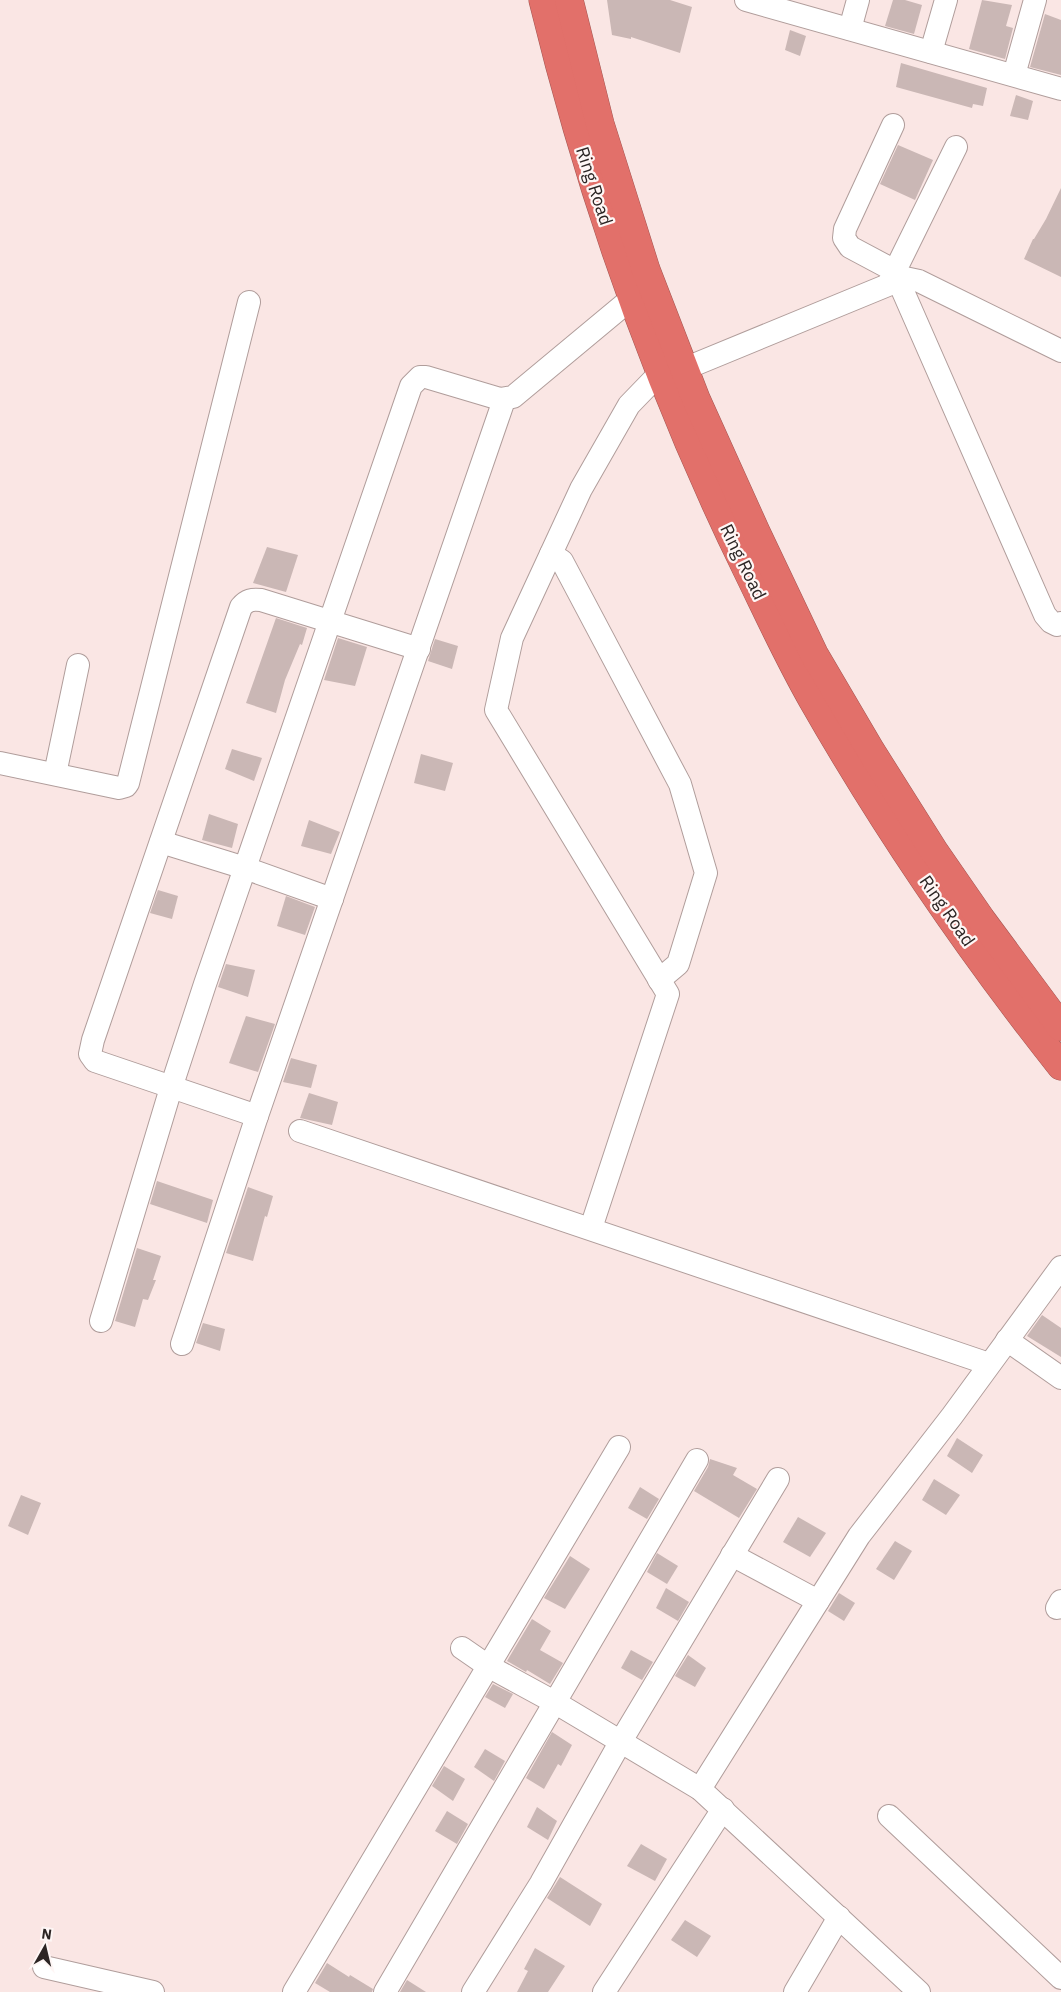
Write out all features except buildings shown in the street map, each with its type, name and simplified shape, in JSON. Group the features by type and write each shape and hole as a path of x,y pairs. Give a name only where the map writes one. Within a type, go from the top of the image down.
{"highway":[{"name":"Ring Road","path":"544,0 573,116 595,190 632,298 672,371 696,400 814,654 871,751 934,851 981,919 1061,1027"},
{"name":"Ring Road","path":"569,0 606,142 646,270 672,371 714,504 811,696 863,784 923,879 1012,1004 1061,1066"}],"street":[{"path":"746,0 820,11 850,29 1061,89"},
{"path":"850,29 858,0"},
{"path":"931,52 946,0"},
{"path":"1014,76 1035,0"},
{"path":"893,125 845,229 844,238 850,247 894,278 1045,615 1051,622 1057,625 1061,623"},
{"path":"894,278 956,147"},
{"path":"591,1228 668,994 496,710 512,638 581,489 629,405 672,371 894,278 912,278 919,281 1061,350"},
{"path":"101,1321 171,1088 244,868 411,386 420,377 426,377 504,400 518,395 632,298"},
{"path":"0,762 119,788 126,786 128,783 249,302"},
{"path":"182,1344 257,1116 504,400"},
{"path":"551,554 562,561 680,784 706,873 678,964 659,980"},
{"path":"257,1116 95,1061 90,1054 93,1040 241,607 246,601 253,599 261,600 419,648"},
{"path":"55,774 78,665"},
{"path":"161,842 244,868 332,899"},
{"path":"300,1131 989,1364"},
{"path":"700,1789 859,1536 1061,1267"},
{"path":"1007,1340 1061,1378"},
{"path":"294,1992 619,1447"},
{"path":"385,1992 698,1460"},
{"path":"473,1992 541,1883 621,1741 778,1479"},
{"path":"732,1555 818,1601"},
{"path":"462,1648 488,1666 556,1703 700,1789 919,1992"},
{"path":"604,1992 723,1809"},
{"path":"889,1816 1061,1978"},
{"path":"795,1992 839,1917"},
{"path":"44,1967 152,1992"}]}
